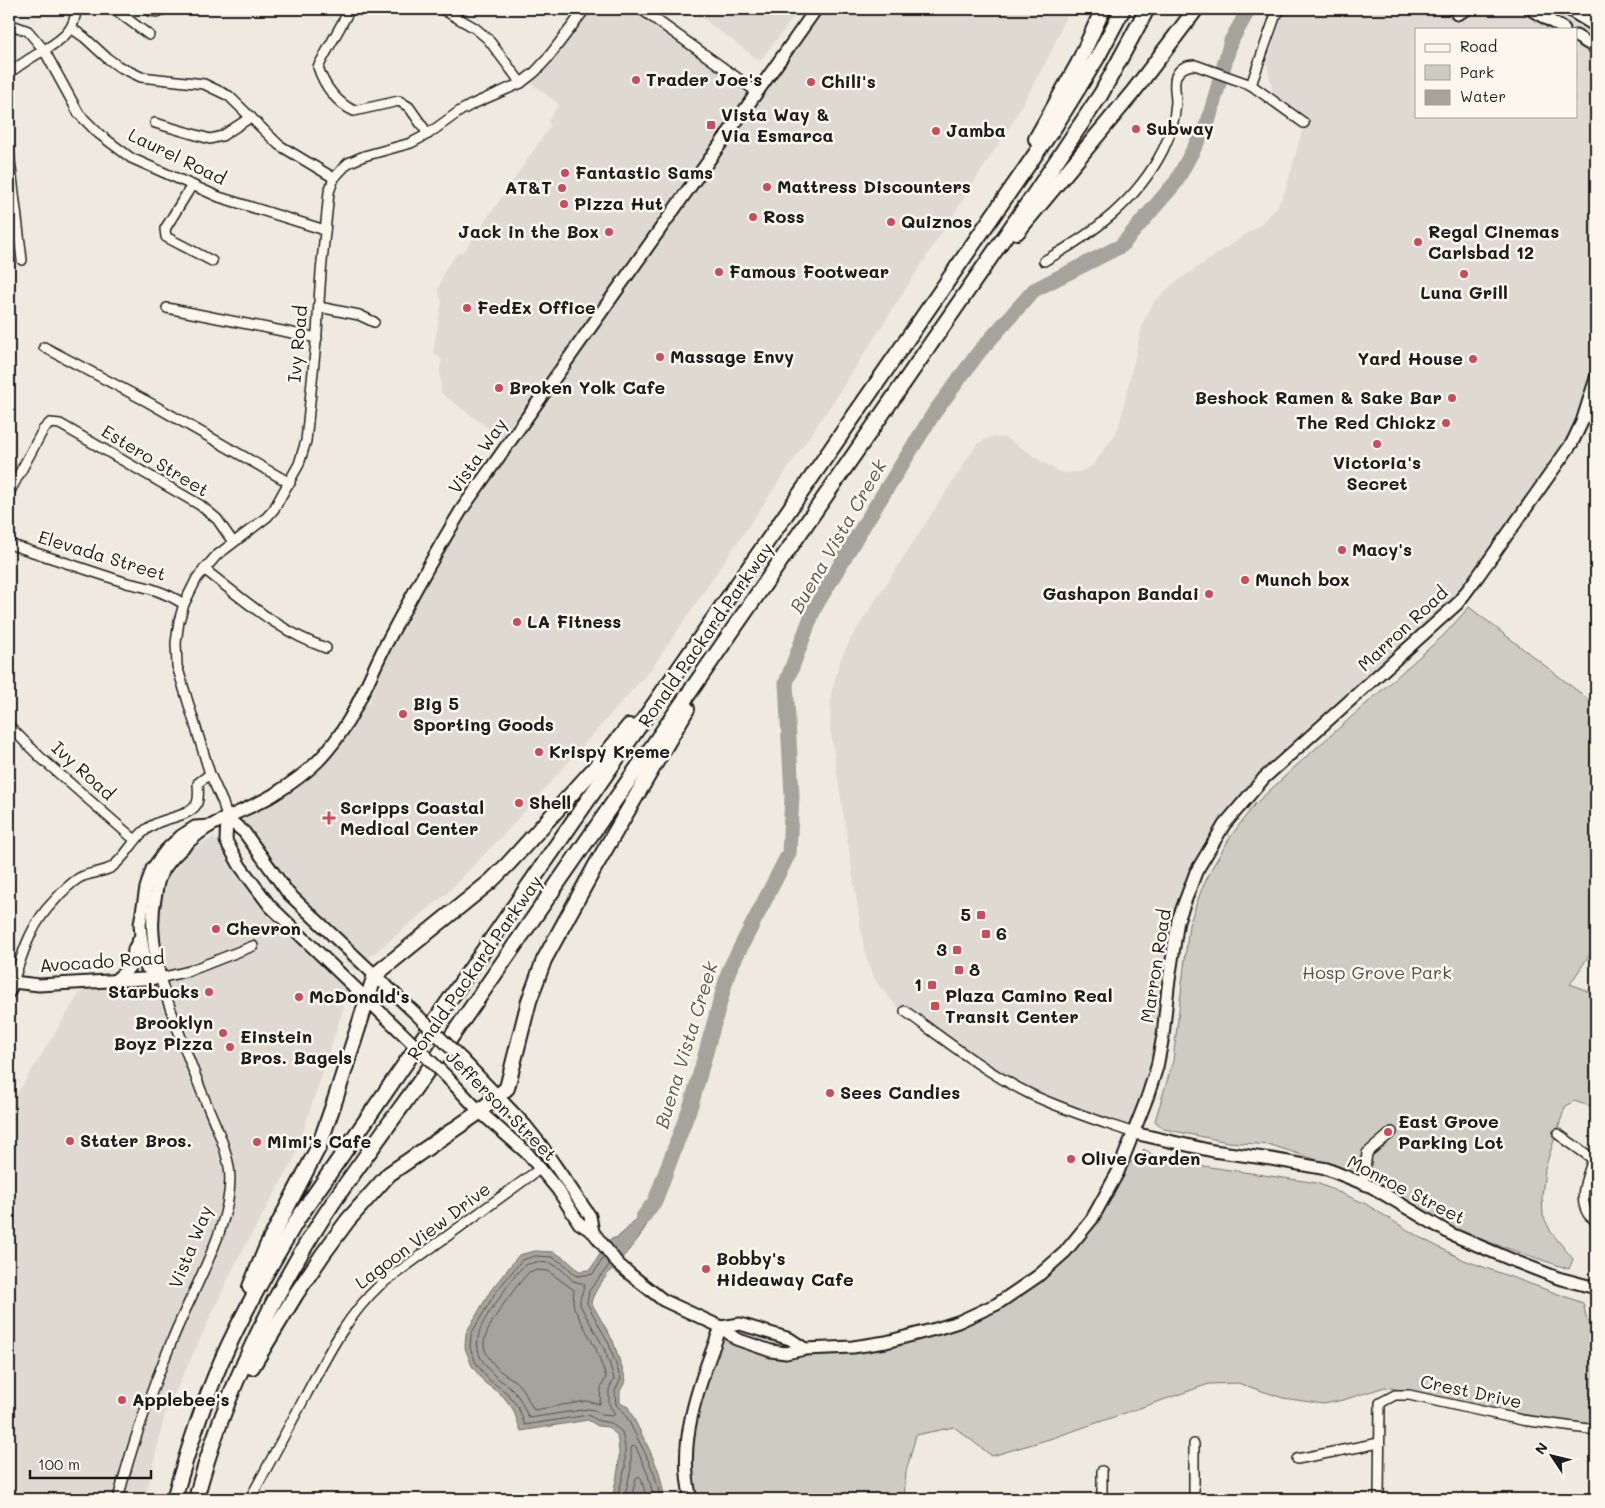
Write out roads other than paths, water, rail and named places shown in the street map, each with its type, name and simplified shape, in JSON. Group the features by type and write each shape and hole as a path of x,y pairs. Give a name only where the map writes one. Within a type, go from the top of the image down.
{"highway":[{"path":"993,215 1078,64 1103,9"},
{"name":"Ronald Packard Parkway","path":"174,1499 195,1431 221,1362 246,1311 299,1217 993,215 1077,91 1123,9"},
{"name":"Ronald Packard Parkway","path":"196,1499 220,1424 264,1321 300,1256 336,1198 436,1059 972,284 1101,94 1147,9"},
{"path":"972,284 1037,209 1133,92 1196,9"},
{"path":"220,1424 296,1294 348,1220 389,1174 479,1111 508,1088 529,1001 544,960 556,936 742,617"},
{"path":"221,1362 266,1246 318,1146 336,1100 375,975 492,881 509,864 593,770 710,624"}],"main road":[{"name":"Vista Way","path":"160,978 152,934 152,917 160,876 166,866 182,848 210,826 272,796 302,776 342,733 358,706 391,636 462,509 816,9"},
{"path":"1530,9 1562,28"},
{"path":"1572,10 1596,26"},
{"path":"1578,37 1596,48"},
{"name":"Marron Road","path":"721,1327 736,1339 771,1351 786,1353 805,1349 853,1347 886,1342 952,1324 997,1304 1038,1276 1064,1252 1092,1219 1118,1172 1134,1133 1157,1067 1163,1036 1178,920 1196,872 1224,825 1264,778 1456,604 1572,443 1582,422 1596,378"},
{"name":"Jefferson Street","path":"227,818 244,832 288,893 462,1059 525,1125 558,1168 590,1216 593,1232"},
{"name":"Jefferson Street","path":"227,818 226,840 240,866 270,906 445,1075 479,1111 528,1154 558,1190 579,1223 593,1232 618,1264 663,1300 721,1327"},
{"name":"Vista Way","path":"160,978 146,967 141,936 142,907 152,869 166,850 181,836 195,827 210,826"},
{"path":"114,981 133,962 134,949 141,936"},
{"name":"Avocado Road","path":"10,985 160,978"},
{"name":"Monroe Street","path":"1134,1133 1213,1151 1327,1169 1364,1184 1451,1234 1558,1278 1596,1288"},
{"path":"692,1499 688,1486 686,1456 690,1420 698,1387 721,1327"}],"street":[{"path":"9,72 59,42 71,28 76,9"},
{"path":"114,9 149,35"},
{"path":"145,9 150,11 162,11 164,9"},
{"path":"350,9 318,68 322,80 343,106 354,111 398,101 409,107 428,134"},
{"path":"442,9 475,28 488,39 522,83"},
{"path":"71,28 118,66 141,77 204,84 229,96 279,145 334,178 348,163 364,156 411,143 428,134 460,110 522,83 547,60 586,9"},
{"path":"641,9 757,92"},
{"path":"1251,85 1275,17 1281,9"},
{"name":"Laurel Road","path":"9,24 28,32 44,50 79,114 99,134 131,158 219,197 325,230"},
{"path":"1044,261 1072,246 1107,220 1128,200 1149,173 1163,149 1173,122 1176,103 1176,76 1187,66 1195,65 1251,85 1304,123"},
{"path":"155,124 210,139 222,136 251,117"},
{"path":"9,152 22,260"},
{"name":"Ivy Road","path":"227,818 223,803 210,774 177,666 176,643 179,621 184,604 197,578 216,556 274,509 299,464 306,442 329,192 334,178"},
{"path":"192,185 165,229 166,237 212,261"},
{"path":"319,306 359,315 374,322"},
{"path":"167,308 317,338"},
{"path":"44,347 148,402 290,483"},
{"name":"Estero Street","path":"9,493 43,430 50,423 60,424 200,505 217,519 233,542"},
{"name":"Elevada Street","path":"9,544 127,583 168,594 184,604"},
{"path":"204,569 270,620 309,642 326,648"},
{"name":"Ivy Road","path":"9,726 40,757 135,840"},
{"path":"10,985 27,939 44,912 80,878 111,868 126,853 135,840 156,823 181,815 193,808 198,800 198,783 210,774"},
{"name":"Avocado Road","path":"160,978 189,970 254,946"},
{"name":"Vista Way","path":"118,1499 155,1384 225,1216 229,1192 229,1168 223,1146 182,1041 160,978"},
{"path":"905,1011 997,1076 1072,1112 1134,1133"},
{"path":"1364,1184 1367,1153 1392,1132"},
{"path":"1558,1134 1595,1162 1584,1189 1584,1201 1588,1214 1596,1222"},
{"name":"Lagoon View Drive","path":"250,1499 350,1316 364,1300 380,1284 541,1168"},
{"name":"Crest Drive","path":"1379,1443 1380,1403 1395,1395 1409,1395 1522,1420 1596,1430"},
{"path":"1297,1459 1379,1443 1379,1499"},
{"path":"1194,1444 1194,1499"},
{"path":"1102,1470 1102,1499"}],"water":[{"path":"655,1201 644,1230 603,1280 591,1302 613,1341 626,1380 620,1391 620,1403 628,1407 650,1451 659,1472 665,1499 612,1499 619,1461 617,1435 608,1427 598,1426 588,1420 521,1431 513,1409 503,1396 485,1383 472,1366 465,1348 466,1333 491,1290 519,1255 535,1251 554,1252 579,1271 590,1270 609,1240 618,1237 650,1202"}],"waterway":[{"name":"Buena Vista Creek","path":"643,1217 655,1201 692,1102 729,970 789,853 792,796 786,683 814,609 934,413 979,352 1034,290 1121,246 1176,182 1208,122 1231,41 1249,9"}],"place":[{"name":"Trader Joe's","path":"636,80"},
{"name":"Chili's","path":"811,82"},
{"name":"Vista Way & Via Esmarca","path":"711,125"},
{"name":"Subway","path":"1136,129"},
{"name":"Jamba","path":"936,131"},
{"name":"Fantastic Sams","path":"565,173"},
{"name":"Mattress Discounters","path":"767,187"},
{"name":"AT&T","path":"562,188"},
{"name":"Pizza Hut","path":"564,204"},
{"name":"Ross","path":"753,217"},
{"name":"Quiznos","path":"891,222"},
{"name":"Jack in the Box","path":"609,232"},
{"name":"Regal Cinemas Carlsbad 12","path":"1418,242"},
{"name":"Famous Footwear","path":"719,272"},
{"name":"Luna Grill","path":"1464,274"},
{"name":"FedEx Office","path":"467,308"},
{"name":"Massage Envy","path":"660,357"},
{"name":"Yard House","path":"1473,359"},
{"name":"Broken Yolk Cafe","path":"499,388"},
{"name":"Beshock Ramen & Sake Bar","path":"1452,398"},
{"name":"The Red Chickz","path":"1446,423"},
{"name":"Victoria's Secret","path":"1377,444"},
{"name":"Macy's","path":"1342,550"},
{"name":"Munch box","path":"1245,580"},
{"name":"Gashapon Bandai","path":"1209,594"},
{"name":"LA Fitness","path":"517,622"},
{"name":"Big 5 Sporting Goods","path":"403,714"},
{"name":"Krispy Kreme","path":"539,752"},
{"name":"Shell","path":"519,803"},
{"name":"Scripps Coastal Medical Center","path":"329,818"},
{"name":"5","path":"981,915"},
{"name":"Chevron","path":"216,929"},
{"name":"6","path":"986,934"},
{"name":"3","path":"957,950"},
{"name":"8","path":"959,970"},
{"name":"1","path":"932,985"},
{"name":"Starbucks","path":"209,992"},
{"name":"McDonald's","path":"299,997"},
{"name":"Plaza Camino Real Transit Center","path":"935,1006"},
{"name":"Brooklyn Boyz Pizza","path":"223,1033"},
{"name":"Einstein Bros. Bagels","path":"230,1047"},
{"name":"Sees Candies","path":"830,1093"},
{"name":"East Grove Parking Lot","path":"1388,1132"},
{"name":"Stater Bros.","path":"70,1141"},
{"name":"Mimi's Cafe","path":"257,1142"},
{"name":"Olive Garden","path":"1071,1159"},
{"name":"Bobby's Hideaway Cafe","path":"706,1269"},
{"name":"Applebee's","path":"122,1400"}],"park label":[{"name":"Hosp Grove Park","path":"1377,973"}]}
